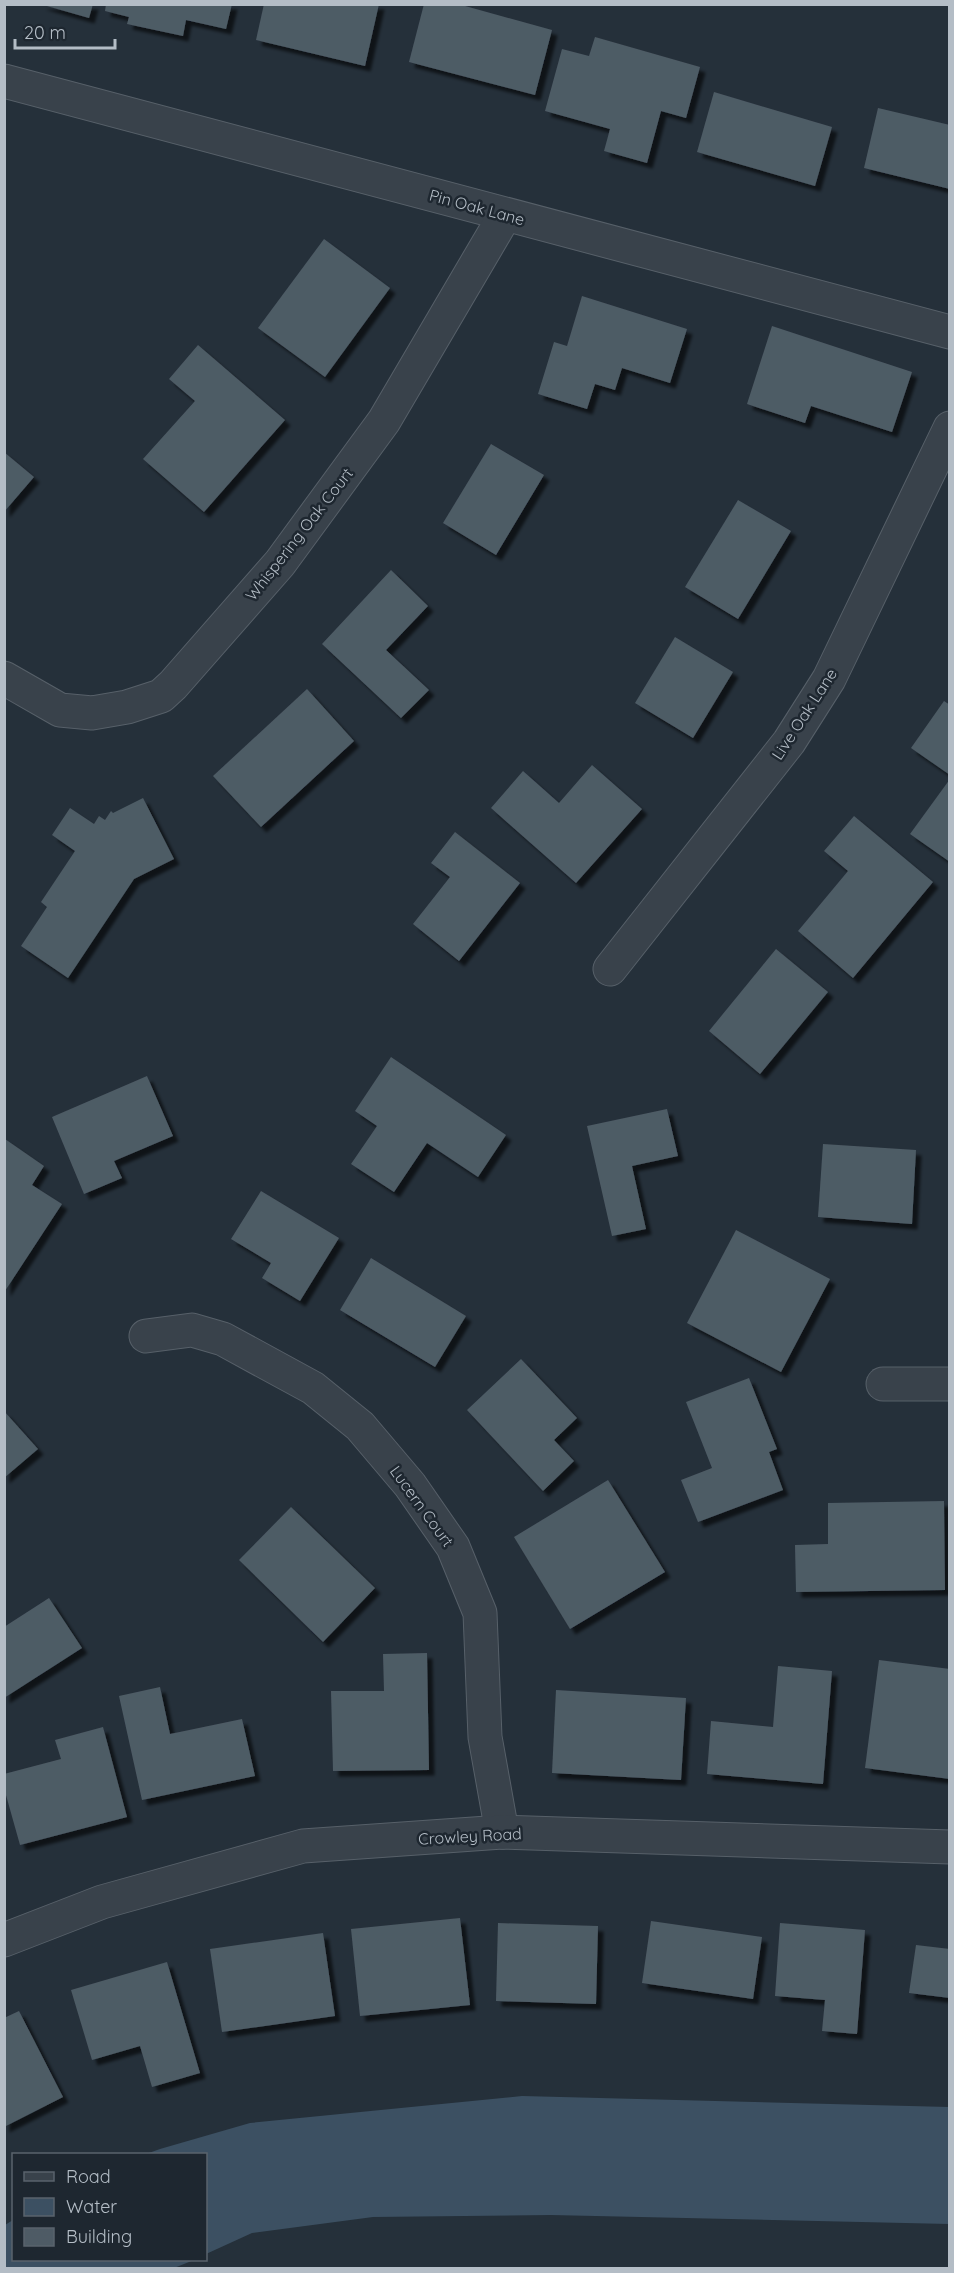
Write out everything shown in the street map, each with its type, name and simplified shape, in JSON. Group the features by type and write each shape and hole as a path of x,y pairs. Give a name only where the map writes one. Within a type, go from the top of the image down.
{"street":[{"name":"Pin Oak Lane","path":"4,81 950,332"},
{"name":"Whispering Oak Court","path":"4,678 60,710 92,713 128,707 161,696 173,685 280,563 384,421 505,215"},
{"name":"Live Oak Lane","path":"610,969 795,733 829,679 950,428"},
{"name":"Lucern Court","path":"146,1336 192,1330 223,1339 313,1388 360,1426 410,1485 453,1547 480,1613 485,1737 502,1832"},
{"path":"883,1384 950,1384"},
{"name":"Crowley Road","path":"4,1940 102,1902 303,1846 502,1832 950,1847"}],"water":[{"path":"522,2096 949,2107 949,2224 551,2215 373,2217 252,2233 207,2254 207,2153 149,2153 250,2123"},
{"path":"12,2221 12,2261 192,2261 174,2268 5,2268 5,2225"}],"building":[{"path":"40,4 93,4 89,18"},
{"path":"106,4 232,4 226,29 186,20 183,36 127,24 129,17 105,11"},
{"path":"264,4 379,4 365,66 256,40"},
{"path":"424,4 458,4 552,30 535,95 409,62"},
{"path":"595,37 700,67 686,118 661,111 647,163 604,151 610,129 545,111 562,49 589,56"},
{"path":"714,92 832,127 815,186 697,152"},
{"path":"878,108 950,125 950,189 864,168"},
{"path":"324,239 390,288 325,377 258,328"},
{"path":"582,296 687,329 670,383 622,368 615,390 595,384 587,409 538,394 554,342 567,346"},
{"path":"772,326 912,372 892,432 811,406 805,423 747,404"},
{"path":"198,345 285,420 204,512 143,459 195,401 169,379"},
{"path":"491,444 544,475 496,555 443,523"},
{"path":"4,452 34,477 4,512"},
{"path":"738,500 791,531 738,619 685,587"},
{"path":"391,570 428,606 386,650 429,690 401,718 322,644"},
{"path":"675,637 733,672 693,738 635,703"},
{"path":"307,689 354,741 261,827 213,776"},
{"path":"944,701 950,705 950,775 911,748"},
{"path":"592,765 642,809 576,883 491,808 523,771 559,803"},
{"path":"950,779 950,862 910,834"},
{"path":"143,798 174,859 134,879 68,978 21,946 47,907 41,902 75,851 52,835 70,808 94,824 99,816 105,820 111,811 113,813"},
{"path":"854,816 933,882 853,978 798,931 848,871 824,851"},
{"path":"455,832 520,883 459,961 413,924 450,877 431,863"},
{"path":"776,949 828,992 760,1074 709,1031"},
{"path":"391,1057 506,1135 478,1177 427,1143 394,1192 351,1164 377,1126 355,1111"},
{"path":"147,1076 173,1136 114,1161 122,1178 84,1194 52,1117"},
{"path":"667,1109 678,1156 632,1166 646,1229 612,1236 587,1126"},
{"path":"5,1139 44,1166 32,1185 62,1204 5,1291"},
{"path":"823,1144 916,1150 912,1224 818,1217"},
{"path":"261,1191 339,1238 300,1301 262,1278 271,1263 231,1239"},
{"path":"736,1230 830,1279 781,1372 687,1323"},
{"path":"371,1258 466,1316 435,1367 340,1310"},
{"path":"521,1359 577,1418 554,1440 574,1461 543,1491 467,1410"},
{"path":"749,1378 777,1449 769,1452 783,1490 698,1522 681,1480 712,1468 686,1402"},
{"path":"4,1411 38,1449 4,1478"},
{"path":"608,1480 665,1572 570,1629 514,1537"},
{"path":"944,1501 945,1590 796,1592 795,1545 828,1544 828,1503"},
{"path":"291,1507 375,1588 323,1642 239,1560"},
{"path":"49,1598 82,1648 4,1698 4,1627"},
{"path":"427,1653 429,1770 333,1771 331,1691 384,1691 383,1654"},
{"path":"879,1660 950,1669 950,1779 865,1768"},
{"path":"778,1666 832,1671 823,1784 707,1774 711,1721 773,1727"},
{"path":"160,1687 170,1734 242,1719 255,1776 142,1800 119,1696"},
{"path":"556,1690 686,1698 681,1780 552,1773"},
{"path":"103,1727 127,1817 20,1845 4,1788 4,1774 61,1759 55,1740"},
{"path":"460,1918 470,2005 360,2016 351,1929"},
{"path":"651,1921 762,1937 753,1999 642,1983"},
{"path":"498,1923 598,1926 596,2004 496,2001"},
{"path":"780,1923 865,1930 857,2034 822,2031 825,2000 775,1996"},
{"path":"323,1933 335,2016 222,2032 210,1949"},
{"path":"916,1945 950,1949 950,1998 909,1993"},
{"path":"167,1962 200,2073 152,2087 140,2046 92,2060 71,1990"},
{"path":"19,2011 63,2097 4,2127 4,2018"}]}
